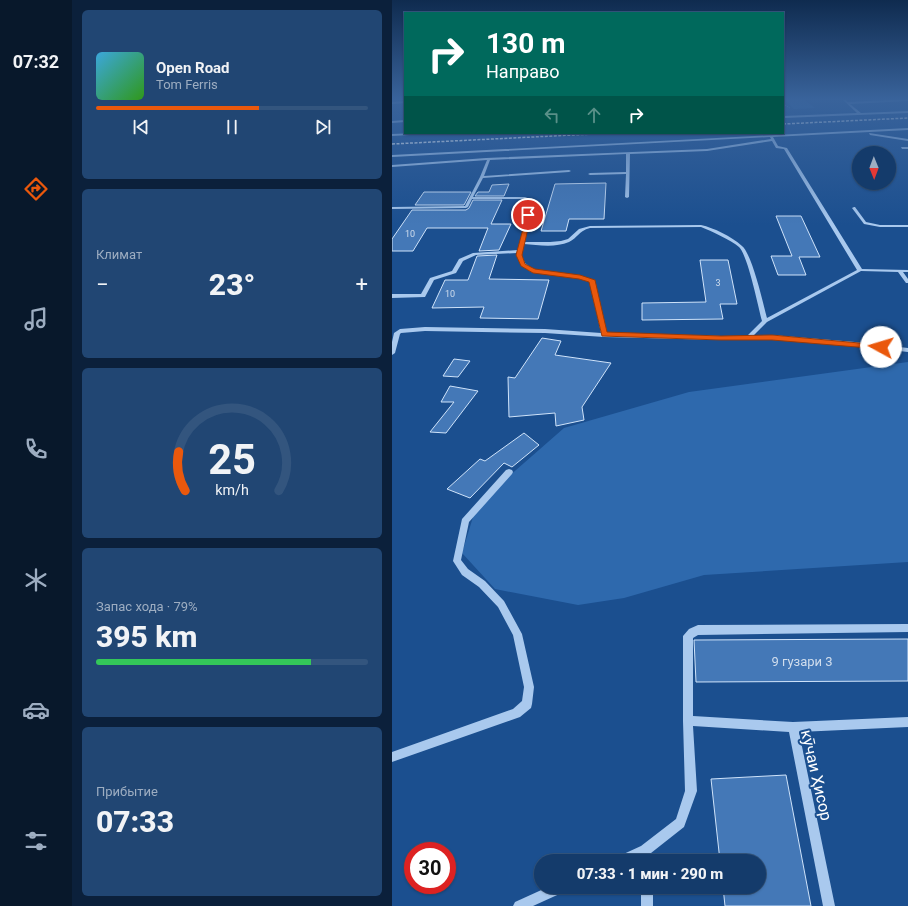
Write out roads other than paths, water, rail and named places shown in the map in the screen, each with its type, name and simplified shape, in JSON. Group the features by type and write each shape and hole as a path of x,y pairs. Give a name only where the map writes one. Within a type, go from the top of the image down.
{"street":[{"path":"392,156 706,140"},
{"path":"392,166 707,150 756,140"},
{"path":"774,140 777,147 785,148 860,270"},
{"path":"902,148 908,148"},
{"path":"627,197 628,153"},
{"path":"430,154 489,160"},
{"path":"392,208 463,208 467,206 489,160"},
{"path":"482,177 569,171"},
{"path":"590,174 628,173"},
{"path":"471,198 525,198 532,201 520,253 523,264 533,271 580,277 592,281 604,334"},
{"path":"854,208 865,223 880,226 908,226"},
{"path":"522,243 562,243 568,241 576,231 590,227 707,227 741,247 748,260 765,321"},
{"path":"392,296 423,296 432,279 454,272 461,260 475,254 520,253"},
{"path":"748,338 765,321 860,270 908,271"},
{"path":"900,271 908,282"},
{"path":"392,353 397,333 403,330 544,330 604,334 748,338 772,337 908,350"},
{"path":"392,757 516,713 526,704 528,687 517,634 501,604 482,584 465,572 457,560 465,521 509,472"},
{"path":"648,854 680,822 692,791 688,721 688,636 692,632 698,630 908,628"},
{"name":"кӯчаи Ҳисор","path":"688,721 793,727 829,906"},
{"path":"793,727 908,722"},
{"path":"519,906 546,894"},
{"path":"646,894 647,906"}],"railway":[{"path":"392,144 467,140"}]}
